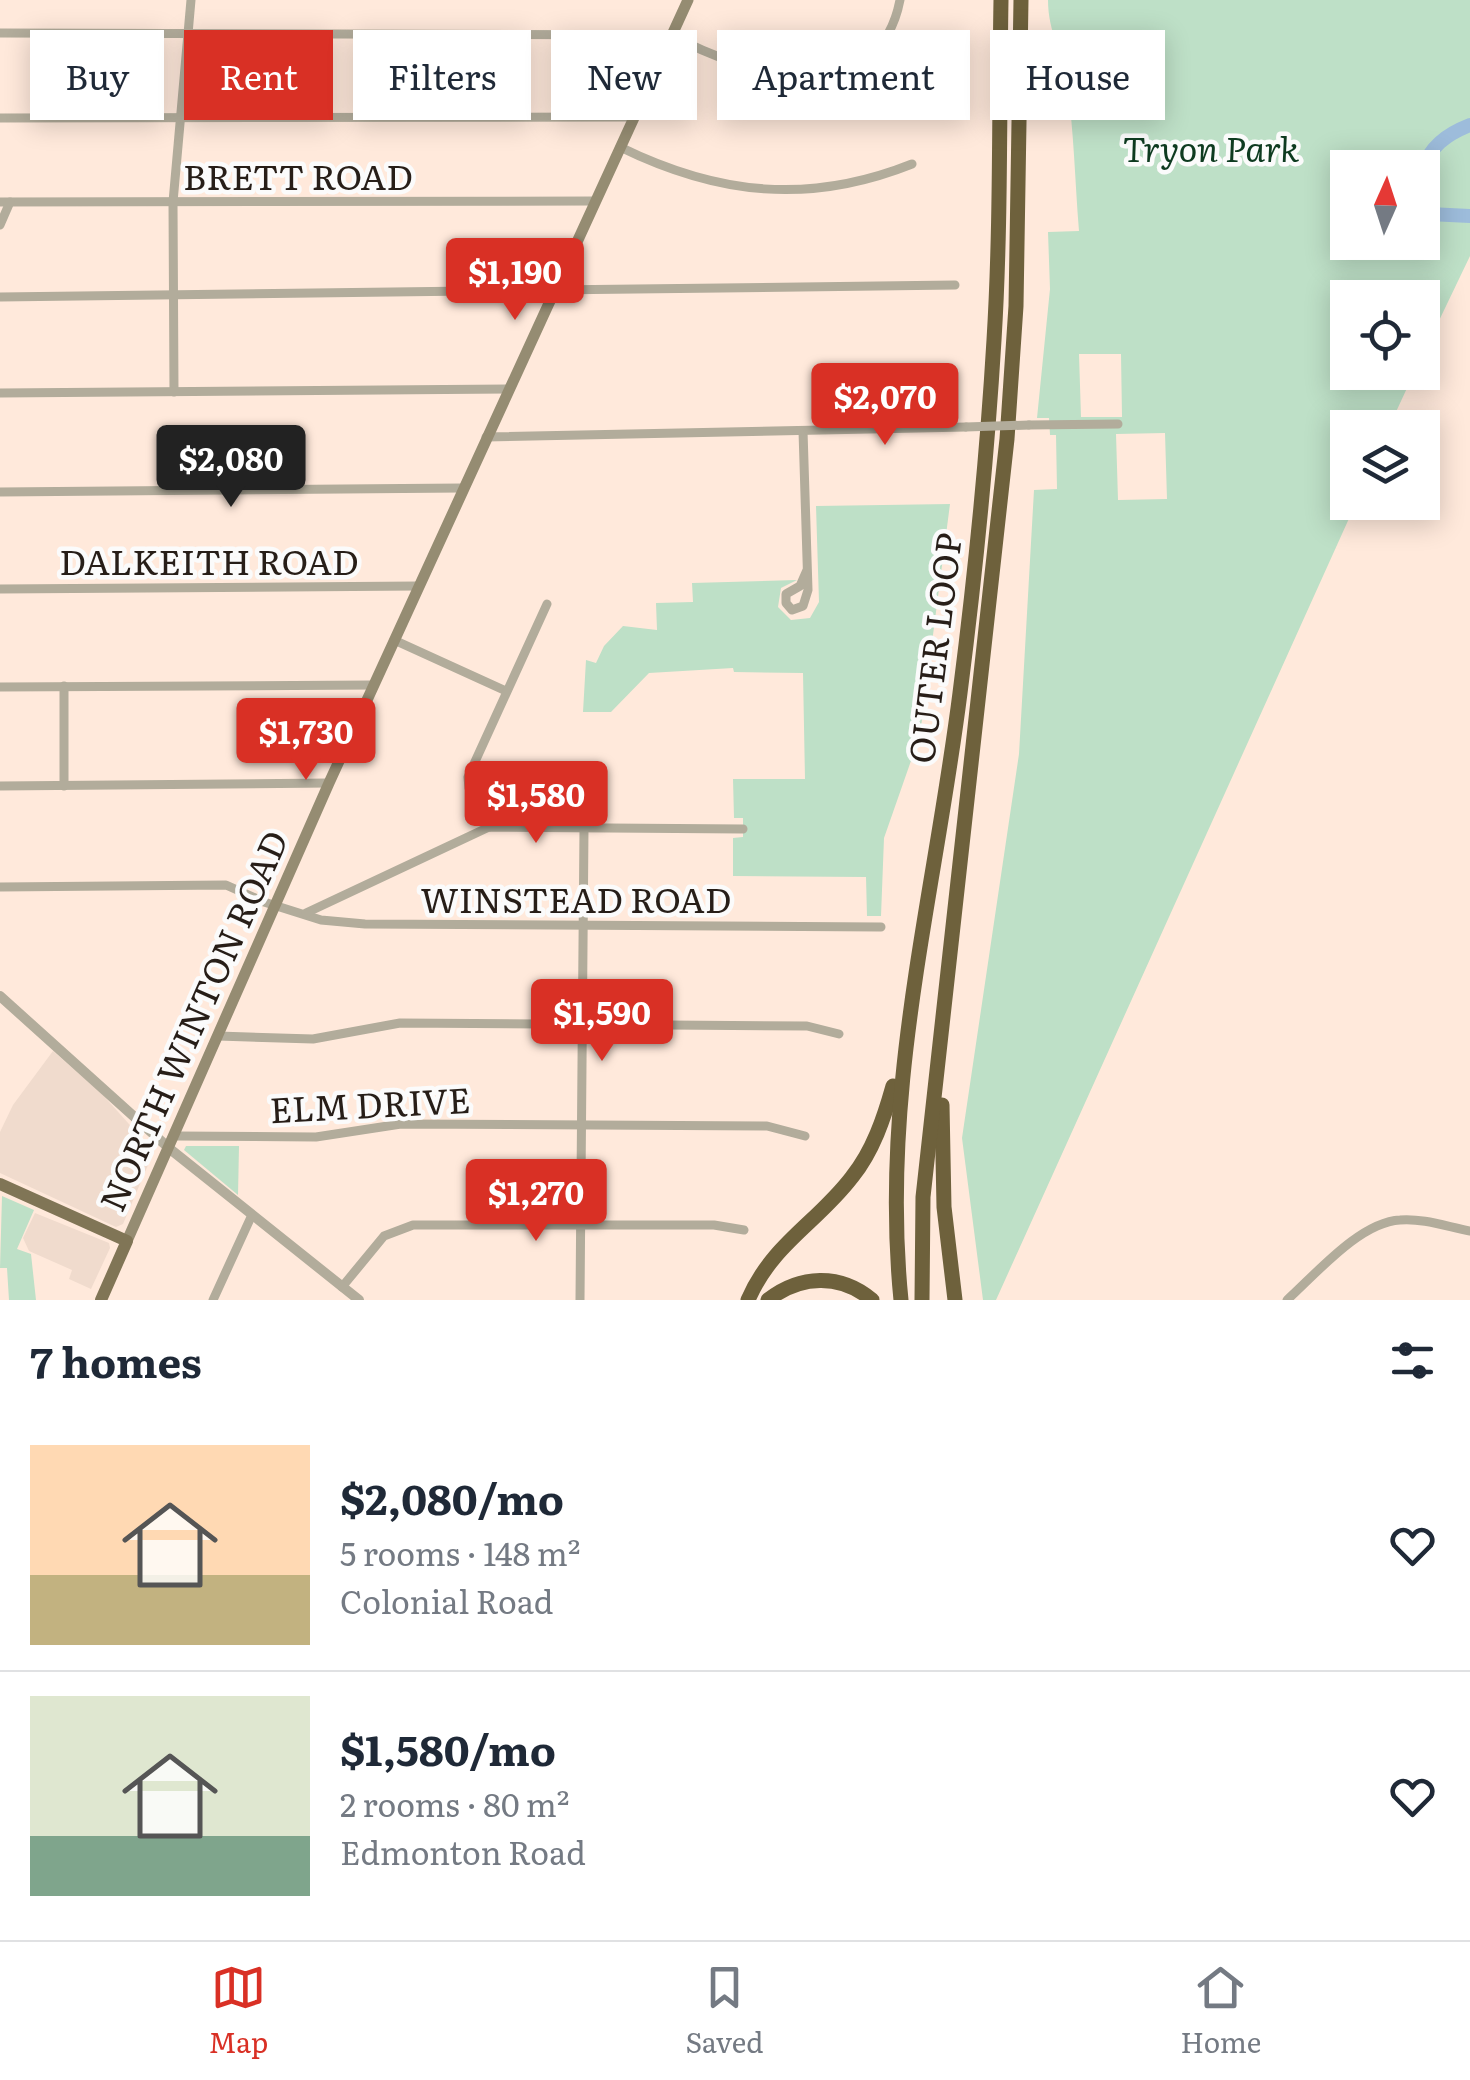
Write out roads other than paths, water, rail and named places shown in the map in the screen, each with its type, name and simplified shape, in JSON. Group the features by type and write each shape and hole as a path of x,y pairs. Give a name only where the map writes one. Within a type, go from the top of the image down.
{"highway":[{"name":"OUTER LOOP","path":"901,1300 895,1157 908,1024 956,722 984,470 996,310 1001,0"},
{"name":"OUTER LOOP","path":"922,1300 922,1210 1006,453 1016,306 1020,0"},
{"path":"748,1300 775,1254 839,1193 863,1162 883,1118 908,1024"},
{"path":"942,1024 942,1178 955,1300"},
{"path":"768,1300 791,1286 813,1280 844,1284 872,1300"}],"main road":[{"name":"NORTH WINTON ROAD","path":"674,30 688,0"},
{"name":"NORTH WINTON ROAD","path":"101,1300 328,783 633,120"},
{"path":"0,1184 127,1241"}],"street":[{"path":"189,30 192,0"},
{"path":"697,48 756,70 823,74 842,70 869,57 888,33 900,0"},
{"path":"0,33 184,34"},
{"path":"333,34 551,35"},
{"path":"174,392 173,202 184,86"},
{"path":"0,118 551,117"},
{"path":"620,146 703,180 761,189 846,185 912,164"},
{"name":"BRETT ROAD","path":"5,202 595,201"},
{"path":"0,225 5,202"},
{"path":"0,296 174,297 955,285"},
{"path":"0,394 508,388"},
{"path":"486,437 1118,424"},
{"path":"803,431 808,570"},
{"path":"0,492 462,488"},
{"name":"DALKEITH ROAD","path":"0,589 418,586"},
{"path":"489,827 468,780 547,604"},
{"path":"394,640 506,692"},
{"path":"0,687 373,685"},
{"path":"64,686 64,786"},
{"path":"0,786 328,783"},
{"path":"306,913 489,827 743,829"},
{"path":"580,1300 584,828"},
{"name":"WINSTEAD ROAD","path":"0,888 226,885 274,906 321,920 364,924 881,928"},
{"path":"0,996 170,1149 359,1300"},
{"path":"218,1036 325,1038 400,1023 806,1026 839,1034"},
{"name":"ELM DRIVE","path":"176,1136 316,1136 401,1124 767,1126 805,1136"},
{"path":"213,1300 251,1216"},
{"path":"1286,1300 1361,1234 1382,1223 1404,1219 1470,1231"},
{"path":"342,1286 384,1236 404,1226 714,1225 744,1230"}],"waterway":[{"path":"1433,150 1470,125"},
{"path":"1440,215 1470,216"}],"park label":[{"name":"Tryon Park","path":"1211,147"}]}
